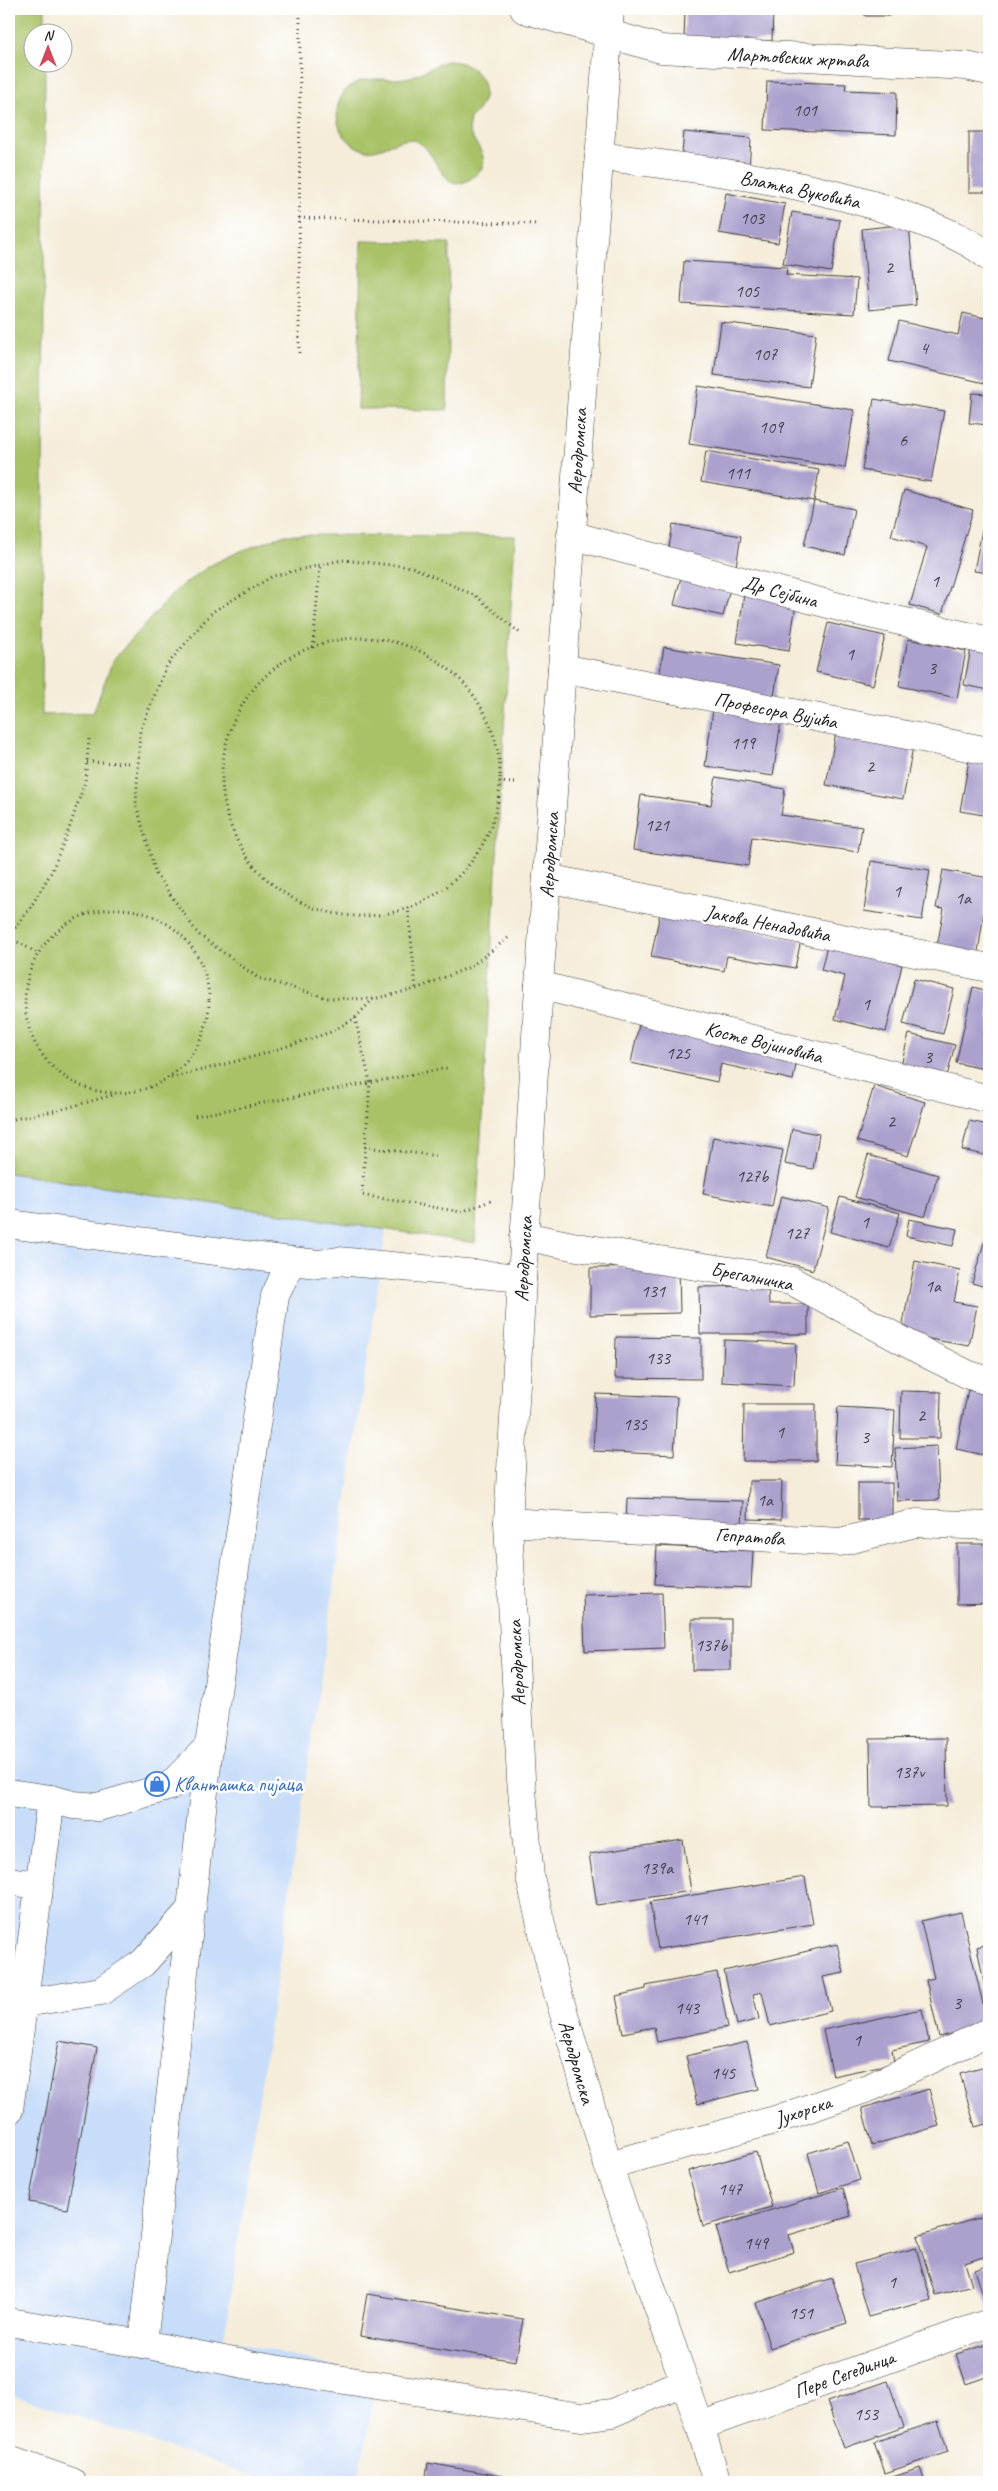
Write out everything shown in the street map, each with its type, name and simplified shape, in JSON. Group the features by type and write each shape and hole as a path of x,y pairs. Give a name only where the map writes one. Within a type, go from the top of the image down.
{"street":[{"name":"Мартовских жртава","path":"524,9 609,20 661,49 966,66 989,71"},
{"name":"Аеродромска","path":"609,20 538,985 508,1522 521,1779 530,1877 554,1980 608,2165 700,2426 717,2482"},
{"name":"Влатка Вуковића","path":"599,156 754,178 883,207 944,230 989,257"},
{"name":"Др Сејбина","path":"571,535 842,608 989,641"},
{"name":"Професора Вујића","path":"562,668 989,751"},
{"name":"Јакова Ненадовића","path":"547,878 989,968"},
{"name":"Косте Војиновића","path":"538,985 989,1099"},
{"path":"9,1224 318,1264 338,1261 522,1278"},
{"name":"Брегалничка","path":"524,1236 792,1281 929,1355 969,1375 989,1381"},
{"path":"143,2344 209,1746 275,1296 291,1261"},
{"name":"Гепратова","path":"508,1522 840,1542 916,1523 989,1526"},
{"path":"9,1793 51,1799 73,1805 98,1807 170,1786 209,1746"},
{"path":"9,2110 17,2002 51,1799"},
{"path":"9,1881 38,1885"},
{"path":"17,2002 101,1991 143,1963 192,1908"},
{"name":"Јухорска","path":"608,2165 775,2120 871,2087 989,2032"},
{"path":"9,2322 143,2344 249,2365 581,2417 612,2413 683,2382"},
{"name":"Пере Сегединца","path":"700,2426 989,2323"},
{"path":"9,2460 72,2482"}],"path":[{"path":"299,353 300,9"},
{"path":"299,218 539,224"},
{"path":"508,938 470,967 416,989 373,999 328,998 258,978 198,934 156,874 136,804 140,730 167,665 212,612 273,576 342,560 412,568 476,596 521,634"},
{"path":"313,648 320,565"},
{"path":"379,639 423,652 459,678 486,714 499,757 499,782 498,802 483,845 455,880 417,904 374,916 328,912 287,895 253,866 230,827 220,780 228,732 250,690 287,658 313,648 332,640 379,639"},
{"path":"38,954 9,937 30,908 52,871 85,782 88,739"},
{"path":"87,762 130,763"},
{"path":"499,782 515,784"},
{"path":"408,907 416,989"},
{"path":"170,1078 192,1057 206,1029 211,998 204,968 188,942 165,922 136,910 105,909 76,918 52,936 34,959 25,988 26,1018 36,1046 55,1070 81,1087 111,1094 142,1091 170,1078 260,1055 331,1032 355,1018 373,999"},
{"path":"355,1018 370,1082 362,1195 461,1212 496,1198"},
{"path":"195,1116 447,1068"},
{"path":"9,1120 59,1110 120,1093"},
{"path":"365,1147 438,1156"}],"shaded area":[{"name":"Кванташка пијаца","path":"9,1173 386,1230 224,2338 378,2378 358,2482 272,2482 9,2394"}],"green space":[{"path":"9,9 45,9 45,22 22,22 22,72 45,72 42,715 93,713 113,660 178,588 211,565 238,552 285,535 515,536 475,1243 9,1173"},
{"path":"447,61 469,67 477,73 482,81 484,90 479,109 470,118 469,125 471,135 483,159 480,171 472,178 462,183 454,182 447,178 426,148 412,140 403,140 371,150 362,149 352,144 343,134 338,122 337,110 343,94 349,87 365,80 410,77"},
{"path":"361,241 449,243 447,410 358,409"}],"building":[{"path":"685,9 773,9 772,41 684,39"},
{"path":"865,9 890,9 889,16 865,16"},
{"path":"767,81 846,84 845,90 897,92 896,135 765,130"},
{"path":"684,132 751,138 749,171 681,165"},
{"path":"969,132 989,132 989,192 969,192"},
{"path":"726,193 785,204 778,243 719,233"},
{"path":"792,212 840,220 831,272 783,264"},
{"path":"909,224 916,305 869,310 862,229"},
{"path":"684,261 787,267 786,275 857,279 854,314 681,304"},
{"path":"963,313 989,319 989,384 889,361 899,321 958,335"},
{"path":"721,322 816,334 809,387 714,375"},
{"path":"698,386 854,410 845,468 689,444"},
{"path":"972,393 989,394 989,425 969,423"},
{"path":"874,399 944,411 931,482 862,470"},
{"path":"706,451 819,470 814,501 701,482"},
{"path":"904,490 973,510 942,614 910,605 927,547 891,536"},
{"path":"814,501 854,509 845,555 804,546"},
{"path":"673,524 741,536 736,566 668,553"},
{"path":"983,525 989,527 989,573 974,571"},
{"path":"681,577 730,589 723,616 674,605"},
{"path":"744,594 796,603 789,651 737,643"},
{"path":"828,623 885,636 873,685 816,672"},
{"path":"908,639 966,651 957,698 899,686"},
{"path":"972,643 989,646 989,690 964,685"},
{"path":"664,647 779,665 773,702 658,684"},
{"path":"713,710 781,720 773,776 705,766"},
{"path":"836,732 913,747 903,799 826,785"},
{"path":"969,760 989,764 989,816 960,811"},
{"path":"716,777 785,789 781,815 862,827 858,852 752,837 748,866 633,850 641,795 711,805"},
{"path":"871,861 930,870 922,920 864,911"},
{"path":"943,870 989,878 977,959 936,952 944,909 936,908"},
{"path":"660,913 801,940 795,968 727,956 724,971 651,957"},
{"path":"827,946 902,965 886,1032 835,1019 845,976 821,970"},
{"path":"914,979 954,989 943,1034 903,1024"},
{"path":"973,987 989,991 989,1070 956,1063"},
{"path":"639,1024 797,1060 793,1080 721,1064 717,1082 631,1063"},
{"path":"909,1034 955,1045 946,1080 900,1069"},
{"path":"874,1086 925,1102 908,1156 857,1141"},
{"path":"969,1121 989,1125 989,1156 962,1150"},
{"path":"792,1129 819,1134 813,1169 785,1164"},
{"path":"713,1137 783,1150 772,1207 703,1194"},
{"path":"868,1155 938,1175 925,1217 855,1197"},
{"path":"781,1196 829,1208 813,1270 766,1257"},
{"path":"840,1197 900,1213 889,1248 830,1232"},
{"path":"909,1219 957,1229 953,1246 906,1236"},
{"path":"984,1243 989,1244 989,1288 972,1283"},
{"path":"915,1261 960,1270 954,1302 977,1306 969,1346 901,1334"},
{"path":"679,1267 680,1313 590,1315 590,1268"},
{"path":"768,1286 769,1304 808,1304 808,1334 700,1334 699,1287"},
{"path":"616,1337 701,1338 701,1379 615,1378"},
{"path":"724,1340 796,1343 794,1386 722,1382"},
{"path":"968,1390 989,1394 989,1456 956,1449"},
{"path":"901,1391 941,1392 940,1438 900,1438"},
{"path":"596,1394 677,1397 674,1455 593,1451"},
{"path":"744,1404 816,1404 816,1461 743,1461"},
{"path":"838,1407 895,1410 892,1467 835,1464"},
{"path":"937,1446 939,1500 897,1501 895,1448"},
{"path":"749,1481 782,1481 781,1520 748,1519"},
{"path":"858,1483 892,1483 892,1520 858,1520"},
{"path":"627,1498 743,1501 742,1529 626,1526"},
{"path":"957,1544 989,1544 989,1603 957,1604"},
{"path":"657,1546 753,1551 751,1588 655,1584"},
{"path":"662,1593 664,1648 585,1651 583,1595"},
{"path":"692,1619 731,1619 731,1670 692,1670"},
{"path":"946,1738 947,1806 871,1807 870,1739"},
{"path":"683,1840 691,1891 597,1905 589,1854"},
{"path":"805,1877 813,1924 658,1949 650,1902"},
{"path":"961,1912 988,2025 939,2037 926,1980 934,1978 921,1921"},
{"path":"837,1944 844,1973 823,1977 831,2011 770,2026 762,1992 753,1994 759,2019 737,2025 724,1971"},
{"path":"989,1944 989,2004 988,2004 977,1947"},
{"path":"717,1972 728,2027 657,2042 654,2027 623,2033 616,1996 646,1989 646,1986"},
{"path":"922,2009 929,2042 892,2050 894,2063 833,2076 823,2030"},
{"path":"59,2041 97,2048 67,2209 29,2202"},
{"path":"747,2042 759,2089 697,2104 686,2056"},
{"path":"989,2065 989,2123 975,2127 960,2073"},
{"path":"929,2089 939,2126 872,2145 862,2108"},
{"path":"848,2141 860,2180 819,2193 808,2153"},
{"path":"756,2152 772,2207 703,2226 688,2171"},
{"path":"843,2188 851,2216 789,2235 794,2252 729,2272 716,2227"},
{"path":"989,2215 989,2255 965,2263 972,2285 935,2295 917,2236"},
{"path":"916,2248 931,2300 868,2317 854,2264"},
{"path":"989,2265 989,2313 975,2270"},
{"path":"832,2278 847,2323 770,2348 756,2303"},
{"path":"367,2294 523,2319 516,2361 360,2336"},
{"path":"989,2344 989,2376 966,2384 956,2354"},
{"path":"888,2381 904,2427 844,2448 827,2402"},
{"path":"938,2421 948,2452 885,2473 874,2442"},
{"path":"428,2463 530,2481 530,2482 425,2482"},
{"path":"920,2468 925,2482 878,2482"}],"place":[{"name":"Кванташка пијаца","path":"157,1784"}]}
